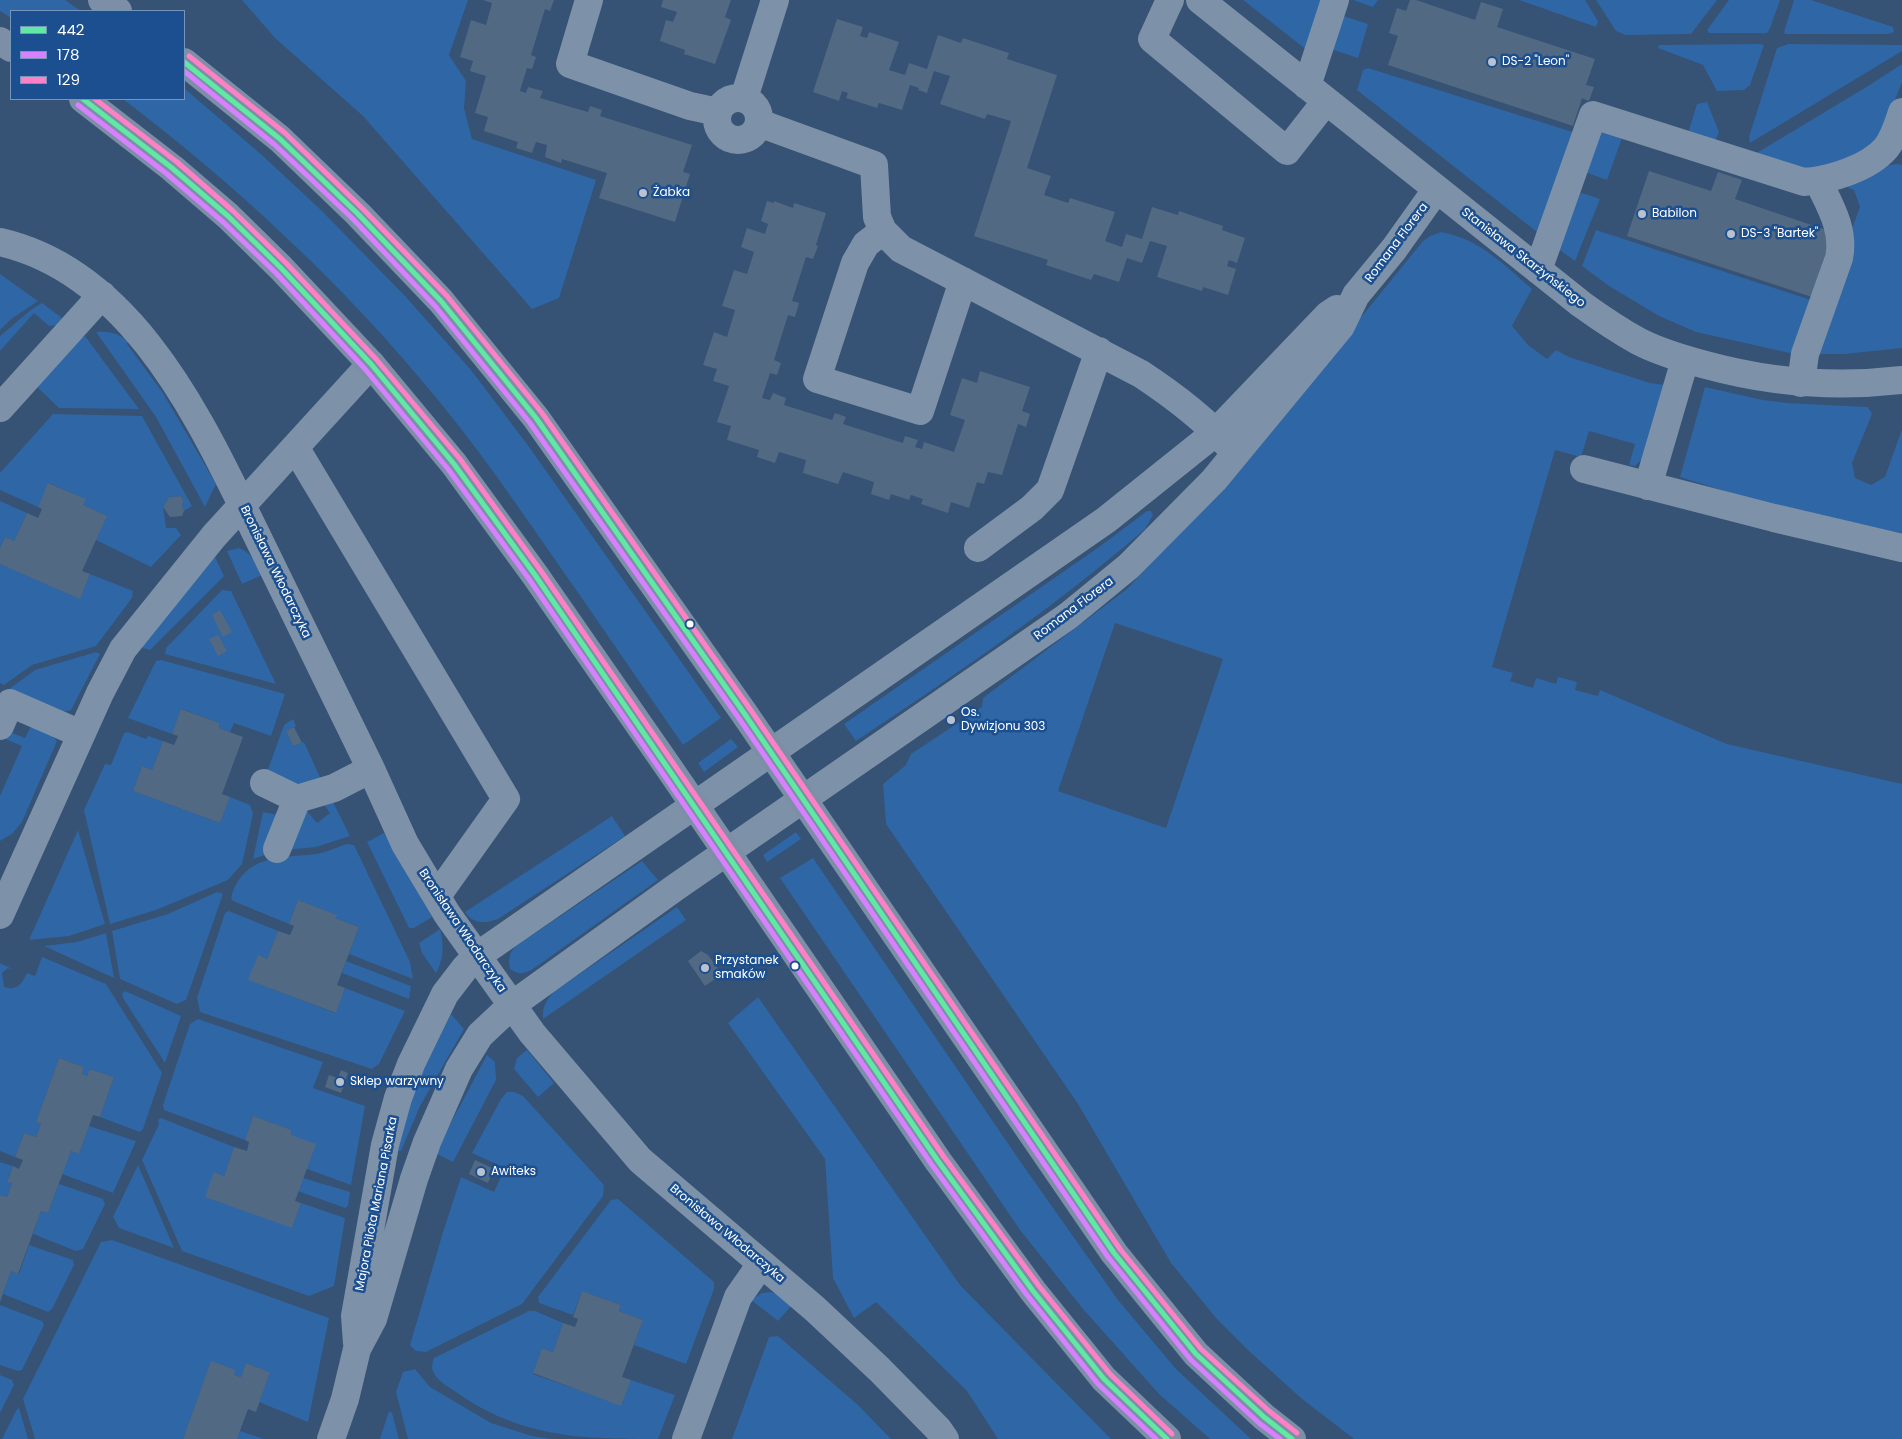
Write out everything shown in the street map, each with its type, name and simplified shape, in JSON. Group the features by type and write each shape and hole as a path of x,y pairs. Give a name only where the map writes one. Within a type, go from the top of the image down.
{"main road":[{"path":"102,0 117,10"},
{"path":"185,63 280,139 358,214 441,301 536,418 804,800 1114,1252 1196,1354 1264,1417 1292,1439"},
{"path":"84,100 143,145 228,216 281,268 371,364 454,464 535,575 696,806 938,1161 1033,1291 1104,1379 1167,1439"}],"street":[{"path":"589,0 570,64 690,106 718,112"},
{"path":"744,98 775,0"},
{"path":"1170,0 1152,39 1287,151 1317,94 1335,0"},
{"name":"Stanisława Skarżyńskiego","path":"1200,0 1538,270 1610,325 1639,342 1685,360 1765,379 1837,384 1902,380"},
{"path":"739,97 744,98 753,103 756,108 759,123 754,133 750,136 735,140 721,132 717,122 718,112 720,107 728,100 739,97"},
{"path":"1538,270 1593,115 1804,182 1832,178 1877,156 1894,150 1894,136 1902,112"},
{"path":"759,123 874,165 877,217 883,231 901,249 1099,351 1163,388 1206,423 1236,453"},
{"path":"1801,383 1805,354 1840,258 1842,246 1836,220 1818,181"},
{"name":"Romana Florera","path":"727,852 1068,616 1129,566 1214,480 1341,326 1356,296 1394,249 1436,190"},
{"path":"883,231 866,244 855,263 817,379 920,411 963,282"},
{"name":"Bronisława Włodarczyka","path":"0,242 31,251 57,263 102,294 137,332 178,389 206,433 242,505 371,769 405,844 477,956 559,1067 640,1160 815,1309 879,1369 938,1429 945,1439"},
{"path":"0,408 102,294"},
{"name":"Romana Florera","path":"696,806 1106,520 1206,423 1328,315 1356,296"},
{"path":"978,548 1032,508 1050,490 1099,351"},
{"path":"1648,486 1685,360"},
{"path":"0,915 9,868 81,734 123,649 177,580 242,505 371,364"},
{"path":"295,447 506,799 437,896"},
{"path":"1584,469 1774,518 1902,548"},
{"path":"0,726 10,703 81,734"},
{"path":"264,783 297,799 334,788 371,769"},
{"path":"277,850 297,799"},
{"name":"Majora Pilota Mariana Pisarka","path":"357,1349 355,1316 385,1145 398,1098 411,1064 446,994 465,968 477,956 696,806"},
{"name":"Majora Pilota Mariana Pisarka","path":"331,1439 345,1399 357,1349 373,1320 414,1179 427,1142 458,1069 480,1035 512,1005 727,852"},
{"path":"686,1439 738,1297 761,1264"}],"shaded area":[{"path":"0,0 65,0 80,10 10,10 10,17 0,11"},
{"path":"242,0 468,0 449,55 466,81 464,108 472,139 596,180 559,298 532,309 363,116 275,38"},
{"path":"1243,0 1327,0 1308,51"},
{"path":"1353,0 1378,0 1373,7"},
{"path":"1519,0 1585,0 1598,21 1596,27"},
{"path":"1596,0 1717,0 1691,34 1626,35 1616,31"},
{"path":"1729,0 1780,0 1767,33 1709,33 1707,30"},
{"path":"1794,0 1811,0 1893,27 1894,32 1888,34 1785,34"},
{"path":"1340,15 1368,24 1358,58 1328,48"},
{"path":"1788,44 1902,45 1902,51 1750,143 1749,137 1777,48"},
{"path":"1659,45 1764,45 1750,85 1744,90 1717,91 1703,65 1658,48"},
{"path":"1902,64 1902,82 1880,138 1870,147 1817,173 1755,154 1868,86"},
{"path":"1368,68 1576,133 1542,236 1357,90 1363,70"},
{"path":"185,89 263,156 322,211 405,296 471,370 527,444 721,718 683,745 500,480 403,358 328,278 289,240 208,167 124,100 185,100"},
{"path":"1707,102 1719,132 1714,143 1688,133 1697,104"},
{"path":"1601,127 1623,135 1607,180 1585,172"},
{"path":"1890,165 1902,165 1902,348 1845,354 1813,354 1854,238 1849,236 1860,207 1854,190 1839,184"},
{"path":"1582,193 1600,199 1575,261 1557,248 1576,196"},
{"path":"1596,230 1811,300 1794,354 1696,332 1659,316 1609,286 1582,266"},
{"path":"1441,232 1468,240 1501,262 1532,289 1512,326 1528,345 1547,359 1556,350 1569,357 1650,383 1665,385 1644,457 1635,466 1629,465 1635,444 1589,431 1581,457 1555,450 1492,667 1513,673 1510,681 1533,688 1536,678 1556,684 1558,677 1577,682 1575,690 1598,696 1600,690 1727,744 1902,784 1902,1439 1354,1439 1302,1399 1250,1352 1216,1318 1171,1263 1078,1104 886,824 883,784 906,765 911,754 982,707 983,698 1127,589 1228,481 1423,241","holes":["1115,623 1223,659 1166,828 1058,791"]},
{"path":"0,274 38,301 10,320 0,330"},
{"path":"42,303 62,318 57,325 49,326 34,313 0,351 0,336"},
{"path":"96,332 114,333 125,339 163,393 216,484 205,507 156,417"},
{"path":"85,336 139,409 59,408 36,386"},
{"path":"1705,387 1763,400 1787,403 1868,407 1872,414 1852,463 1855,478 1871,485 1885,477 1902,429 1902,533 1785,510 1680,477"},
{"path":"53,414 142,416 192,506 184,511 182,506 184,501 181,496 169,497 163,507 166,528 176,528 181,535 151,567 96,540 106,516 83,505 85,499 49,483 38,507 0,490 0,473"},
{"path":"0,501 27,513 14,541 5,537 0,548"},
{"path":"1147,511 1151,511 1153,515 1145,529 1111,558 967,666 856,741 844,724 1099,547"},
{"path":"239,548 256,563 262,575 242,584 227,551"},
{"path":"215,557 224,576 150,650 136,646"},
{"path":"0,564 80,598 90,574 133,591 132,598 96,646 32,665 4,685 0,683"},
{"path":"222,590 231,591 276,684 165,654 166,648"},
{"path":"96,652 100,654 71,710 56,713 5,692 35,670"},
{"path":"161,660 285,694 271,736 234,723 230,732 219,728 220,723 182,709 172,734 128,718 156,661"},
{"path":"293,719 296,726 286,731 293,746 304,742 323,784 304,786 266,775 284,725"},
{"path":"32,724 47,730 57,741 22,822 12,834 0,841 0,796 22,746 3,738 7,731 25,738"},
{"path":"128,732 146,739 148,736 163,741 152,770 142,766 133,791 220,823 230,797 250,805 253,814 242,864 228,880 156,910 110,924 84,810 105,764 111,765 124,733"},
{"path":"731,739 738,747 704,772 698,763"},
{"path":"331,798 350,836 316,847 285,850 300,818 307,811 317,823 330,813 322,802"},
{"path":"263,812 278,815 277,851 253,859"},
{"path":"612,816 625,836 498,919 479,922 472,919 465,912"},
{"path":"78,830 105,924 69,936 29,940"},
{"path":"796,832 801,839 767,862 763,855"},
{"path":"384,833 432,917 414,928 409,928 367,842"},
{"path":"347,844 354,845 410,962 413,979 349,954 359,927 335,918 336,915 298,900 289,924 233,901 231,898 244,873 254,866 277,858 317,854"},
{"path":"813,858 1020,1161 1118,1300 1176,1369 1251,1439 1210,1439 1159,1394 1083,1309 1020,1230 780,878"},
{"path":"642,861 658,880 533,969 522,973 510,969 510,956 516,946"},
{"path":"217,892 223,894 186,1000 177,1004 120,979 112,931 168,914"},
{"path":"677,907 686,920 543,1019 545,1004 555,991"},
{"path":"229,911 278,931 267,959 258,956 249,980 335,1013 345,988 405,1011 379,1064 372,1069 200,1012 197,998 225,913"},
{"path":"440,929 442,940 441,962 436,973 422,953 419,943"},
{"path":"106,933 114,978 44,946 77,942"},
{"path":"42,957 106,984 162,1073 143,1129 140,1132 100,1117 114,1077 90,1069 87,1076 82,1074 84,1067 59,1058 36,1122 41,1124 36,1137 24,1133 15,1157 0,1151 0,963 14,970 8,968 2,973 4,987 12,988 21,983 27,973 35,976"},
{"path":"346,961 411,986 409,999 342,973"},
{"path":"125,991 181,1016 165,1063 123,998 122,994"},
{"path":"758,997 960,1285 1111,1439 998,1439 967,1391 876,1302 854,1318 833,1278 825,1159 728,1023"},
{"path":"451,1014 464,1029 420,1106 401,1151 398,1151 397,1148 416,1085"},
{"path":"198,1019 323,1062 313,1088 365,1106 351,1185 307,1169 291,1135 292,1130 253,1116 245,1140 164,1110 163,1105 190,1024"},
{"path":"527,1050 554,1083 538,1097 514,1069 517,1058"},
{"path":"487,1055 495,1062 496,1080 453,1162 435,1153"},
{"path":"507,1092 514,1092 523,1096 604,1185 603,1196 522,1304 426,1352 416,1351 410,1345 461,1177 494,1192 505,1168 472,1153 501,1099"},
{"path":"161,1118 234,1147 224,1176 214,1172 292,1228 301,1203 345,1218 334,1286 309,1296 182,1251 142,1160 159,1124 158,1120"},
{"path":"89,1126 136,1141 113,1193 62,1174 71,1151 79,1154"},
{"path":"0,1162 13,1166 7,1181 12,1183 7,1197 0,1195"},
{"path":"138,1165 174,1248 119,1228 113,1217"},
{"path":"303,1178 350,1192 348,1206 345,1208 298,1191"},
{"path":"59,1184 103,1199 105,1204 83,1249 76,1251 33,1234 41,1211 48,1213"},
{"path":"618,1199 714,1282 714,1289 686,1364 634,1345 643,1320 619,1311 621,1305 582,1291 573,1315 539,1303 538,1297 611,1200"},
{"path":"112,1240 329,1318 308,1422 259,1402 270,1372 246,1363 241,1377 234,1375 236,1370 211,1362 183,1439 35,1439 23,1399 101,1242"},
{"path":"29,1245 73,1260 74,1265 52,1309 48,1312 3,1294 11,1271 19,1274"},
{"path":"770,1292 777,1294 792,1305 778,1321 751,1300 762,1293"},
{"path":"0,1305 42,1321 44,1325 22,1370 18,1371 0,1365"},
{"path":"529,1311 535,1311 563,1323 553,1352 542,1348 533,1374 621,1405 631,1380 675,1395 658,1439 576,1436 526,1427 478,1406 436,1377 432,1369 434,1358"},
{"path":"778,1336 858,1405 891,1439 732,1439 769,1337"},
{"path":"415,1369 430,1387 491,1423 532,1436 551,1439 408,1439 396,1392 403,1372"},
{"path":"0,1375 12,1380 14,1385 0,1413"},
{"path":"19,1408 28,1439 2,1439 17,1409"},
{"path":"389,1411 392,1413 399,1439 380,1439"},
{"path":"240,1431 264,1439 237,1439"}],"building":[{"path":"483,0 554,0 550,11 545,9 531,55 536,57 532,69 527,68 520,91 526,93 528,87 543,91 540,98 588,112 590,106 602,110 600,116 692,145 683,172 690,174 675,222 599,198 607,173 562,159 561,163 545,157 547,145 536,142 532,153 516,148 518,142 484,131 488,117 475,113 486,76 470,71 473,61 460,57 471,20 486,25 492,3"},
{"path":"663,0 731,0 725,17 731,20 715,64 684,54 685,50 660,41 666,20 673,22 677,12 661,7"},
{"name":"DS-2 \"Leon\"","path":"1410,0 1416,0 1475,20 1481,2 1503,9 1497,27 1595,59 1586,85 1594,87 1589,101 1582,98 1573,126 1388,65 1398,36 1389,33 1397,8 1406,11"},
{"path":"837,19 863,27 860,36 867,38 869,32 899,42 889,70 905,75 909,63 927,69 938,35 961,43 963,38 1009,53 1007,59 1057,75 1027,168 1051,176 1044,195 1068,203 1070,198 1115,212 1105,241 1122,247 1126,234 1142,239 1152,207 1178,215 1179,211 1223,226 1222,230 1245,238 1237,263 1229,260 1227,266 1236,269 1228,295 1203,287 1202,291 1157,277 1167,246 1150,241 1142,263 1127,258 1119,282 1094,274 1091,280 1046,265 1048,260 974,236 1011,121 987,114 985,119 940,104 950,76 934,71 927,93 910,85 902,110 879,103 877,108 846,98 848,93 842,91 839,101 813,92"},
{"name":"DS-3 \"Bartek\"","path":"1649,171 1711,191 1718,172 1742,180 1735,199 1832,232 1812,297 1627,236"},
{"path":"767,201 774,203 774,201 793,208 794,203 826,213 813,259 806,257 792,301 799,303 795,317 788,315 774,360 781,363 777,375 770,373 762,398 770,400 773,393 786,398 784,405 832,420 835,413 846,417 843,424 903,443 905,436 918,440 915,447 922,449 924,442 954,452 965,420 950,415 962,378 977,383 980,371 1030,387 1022,411 1030,414 1026,427 1018,424 1002,475 988,472 984,484 977,482 969,508 951,502 948,513 921,504 923,499 911,495 909,500 891,494 889,500 871,494 874,482 843,472 838,484 803,473 806,460 779,452 775,463 757,457 759,450 727,440 731,426 717,422 729,386 713,381 717,369 703,365 714,332 727,337 735,310 722,306 734,270 747,274 754,252 741,247 747,228 765,234 768,224 761,221"},
{"path":"48,483 86,499 83,505 107,516 82,571 90,574 80,599 0,564 0,548 5,537 14,541 27,513 38,518 42,509 38,507"},
{"path":"181,496 184,501 182,516 170,517 163,507 169,497"},
{"path":"220,610 232,632 223,637 212,615"},
{"path":"218,635 227,651 218,656 209,639"},
{"path":"181,709 220,723 219,728 243,737 222,794 230,797 220,823 133,791 142,766 152,770 163,741 174,745 178,736 172,734"},
{"path":"294,727 302,743 293,746 286,731"},
{"path":"298,900 337,915 335,918 359,927 337,985 345,988 336,1013 248,980 258,955 267,959 278,931 290,935 294,926 289,924"},
{"name":"Przystanek smaków","path":"701,951 708,955 722,974 705,986 688,961"},
{"path":"59,1058 84,1067 82,1074 87,1076 90,1069 114,1077 100,1117 93,1115 79,1154 71,1151 48,1213 41,1211 18,1274 11,1271 0,1302 0,1195 7,1197 12,1183 7,1182 13,1166 19,1169 23,1160 15,1157 24,1133 36,1137 41,1124 36,1122"},
{"path":"341,1070 348,1073 341,1093 325,1087 329,1075 338,1078"},
{"path":"253,1116 292,1130 291,1135 316,1144 295,1201 301,1203 292,1228 205,1197 214,1172 224,1176 234,1147 247,1151 249,1142 245,1140"},
{"name":"Awiteks","path":"475,1160 494,1169 488,1183 469,1174"},
{"path":"582,1291 621,1305 619,1311 643,1320 622,1377 631,1380 621,1406 533,1373 542,1348 553,1352 563,1323 575,1327 578,1319 573,1317"},
{"path":"211,1361 236,1370 234,1375 241,1377 246,1363 270,1372 256,1412 248,1409 237,1439 183,1439"}],"transit line":[{"name":"129","path":"189,56 285,133 363,209 447,296 542,413 750,709 1120,1249 1201,1349 1269,1411 1297,1433"},
{"name":"442","path":"185,63 280,139 358,214 441,301 536,418 744,713 1114,1253 1196,1354 1264,1417 1292,1439"},
{"name":"178","path":"185,72 275,145 353,219 435,306 530,423 738,717 1108,1257 1191,1360 1259,1423 1280,1439"},
{"name":"442","path":"84,100 172,168 228,216 281,268 371,364 454,464 535,575 938,1161 1033,1291 1104,1379 1167,1439"},
{"name":"129","path":"96,100 177,162 233,211 286,263 376,359 460,459 541,571 944,1157 1039,1286 1110,1374 1172,1434"},
{"name":"178","path":"78,105 167,174 223,222 276,273 365,369 448,469 529,579 932,1165 1027,1295 1098,1384 1156,1439"}],"place":[{"name":"DS-2 \"Leon\"","path":"1492,62"},
{"name":"Żabka","path":"643,193"},
{"name":"Babilon","path":"1642,214"},
{"name":"DS-3 \"Bartek\"","path":"1731,234"},
{"name":"Os. Dywizjonu 303","path":"951,720"},
{"name":"Przystanek smaków","path":"705,968"},
{"name":"Sklep warzywny","path":"340,1082"},
{"name":"Awiteks","path":"481,1172"}]}
